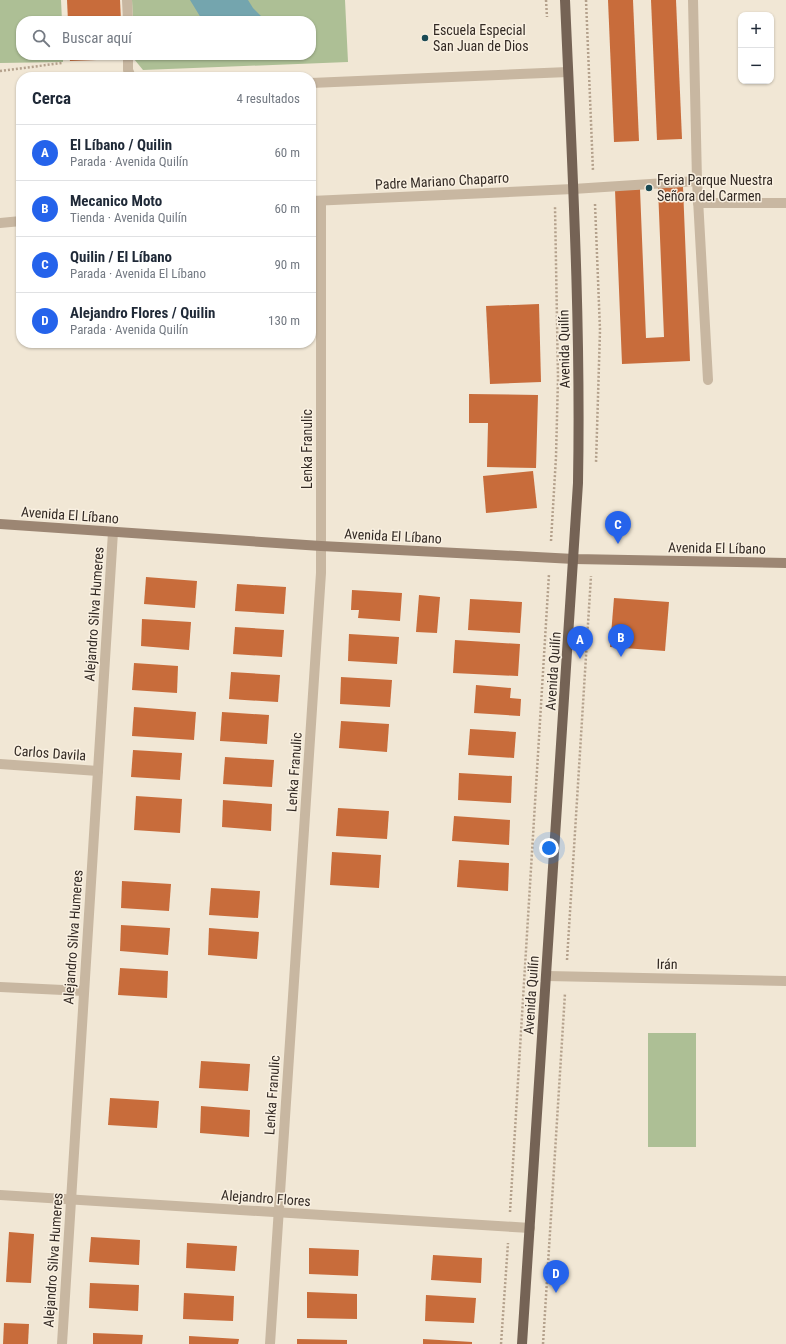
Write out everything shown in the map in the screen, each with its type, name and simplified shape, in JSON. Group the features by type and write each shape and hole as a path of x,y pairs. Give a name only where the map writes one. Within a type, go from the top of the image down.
{"main road":[{"name":"Avenida Quilín","path":"522,1344 574,559 579,429 574,189 565,0"},
{"name":"Avenida El Líbano","path":"0,524 321,546 551,558 786,563"}],"street":[{"path":"127,0 128,16"},
{"path":"693,0 697,181 708,380"},
{"path":"128,60 129,72"},
{"path":"316,83 568,72"},
{"name":"Padre Mariano Chaparro","path":"316,201 555,190 697,181"},
{"name":"Lenka Franulic","path":"270,1344 321,546 316,201"},
{"path":"698,203 786,203"},
{"path":"0,223 16,221"},
{"name":"Alejandro Silva Humeres","path":"62,1344 113,532"},
{"name":"Carlos Davila","path":"0,764 98,771"},
{"name":"Irán","path":"547,976 786,981"},
{"path":"0,987 84,991"},
{"name":"Alejandro Flores","path":"0,1196 530,1228"}],"path":[{"path":"546,0 548,22"},
{"path":"0,70 62,63"},
{"path":"501,1344 551,558 558,378 555,190"}],"green space":[{"path":"0,0 61,0 62,16 16,16 16,60 63,60 63,62 0,63"},
{"path":"132,0 345,0 348,62 143,70 135,60 316,60 316,16 133,16"},
{"path":"648,1033 696,1033 696,1147 648,1147"}],"water":[{"path":"190,0 248,0 261,16 234,16 200,16"}],"building":[{"path":"67,0 120,0 121,16 68,16"},
{"path":"608,0 633,0 639,141 614,142"},
{"path":"651,0 676,0 682,139 657,140"},
{"path":"70,60 96,60 70,61"},
{"path":"683,187 690,361 622,364 615,190 640,189 646,338 664,337 658,188"},
{"path":"539,304 541,382 490,384 486,306"},
{"path":"469,394 538,395 536,468 487,467 488,423 469,423"},
{"path":"533,471 537,508 486,513 483,476"},
{"path":"146,577 197,581 195,608 144,604"},
{"path":"237,584 286,587 284,614 235,611"},
{"path":"352,590 402,593 400,621 358,618 359,610 351,610"},
{"path":"419,595 440,597 437,633 416,632"},
{"path":"614,598 669,602 665,651 610,647"},
{"path":"470,599 522,602 520,633 468,630"},
{"path":"142,619 191,622 189,650 141,646"},
{"path":"235,627 284,630 282,657 233,654"},
{"path":"349,634 399,637 397,664 348,661"},
{"path":"455,640 520,644 518,676 453,673"},
{"path":"134,663 178,666 177,693 132,690"},
{"path":"231,672 280,675 278,702 229,699"},
{"path":"341,677 392,680 390,707 340,704"},
{"path":"476,685 511,688 510,698 521,699 520,716 474,713"},
{"path":"134,707 196,712 194,740 132,736"},
{"path":"222,712 269,715 267,744 220,741"},
{"path":"341,721 389,724 387,752 339,748"},
{"path":"470,729 516,732 514,758 468,755"},
{"path":"133,750 182,753 180,780 131,777"},
{"path":"225,757 274,760 272,787 223,784"},
{"path":"459,773 512,776 511,803 458,800"},
{"path":"136,796 182,799 180,833 134,830"},
{"path":"223,800 272,804 271,831 222,827"},
{"path":"338,808 389,811 387,839 336,836"},
{"path":"454,816 510,820 509,845 452,841"},
{"path":"332,852 381,855 379,888 330,885"},
{"path":"459,860 509,863 508,891 457,887"},
{"path":"122,881 171,884 169,911 121,908"},
{"path":"211,888 260,891 258,918 209,915"},
{"path":"121,925 170,928 168,955 120,951"},
{"path":"209,928 259,932 257,959 208,955"},
{"path":"120,968 168,971 167,998 118,995"},
{"path":"201,1061 250,1064 248,1091 199,1088"},
{"path":"110,1098 159,1101 157,1128 108,1125"},
{"path":"201,1106 250,1110 249,1137 200,1133"},
{"path":"9,1232 34,1234 31,1283 6,1282"},
{"path":"91,1237 140,1240 139,1265 89,1262"},
{"path":"187,1243 237,1246 235,1271 186,1268"},
{"path":"309,1248 359,1250 358,1276 309,1274"},
{"path":"433,1255 482,1258 481,1283 431,1280"},
{"path":"90,1283 139,1285 138,1311 89,1308"},
{"path":"307,1292 357,1294 357,1319 307,1318"},
{"path":"184,1293 234,1296 233,1321 183,1319"},
{"path":"426,1295 476,1298 474,1323 425,1321"},
{"path":"4,1323 29,1324 28,1344 3,1344"},
{"path":"93,1333 143,1335 142,1344 93,1344"},
{"path":"189,1336 239,1339 238,1344 189,1344"},
{"path":"297,1339 347,1340 347,1344 297,1344"},
{"path":"423,1339 472,1342 472,1344 423,1344"}],"place":[{"name":"Escuela Especial San Juan de Dios","path":"425,38"},
{"name":"Feria Parque Nuestra Señora del Carmen","path":"649,188"},
{"name":"Quilin / El Líbano","path":"618,544"},
{"name":"Mecanico Moto","path":"621,657"},
{"name":"El Líbano / Quilin","path":"580,659"},
{"name":"Alejandro Flores / Quilin","path":"556,1293"}]}
